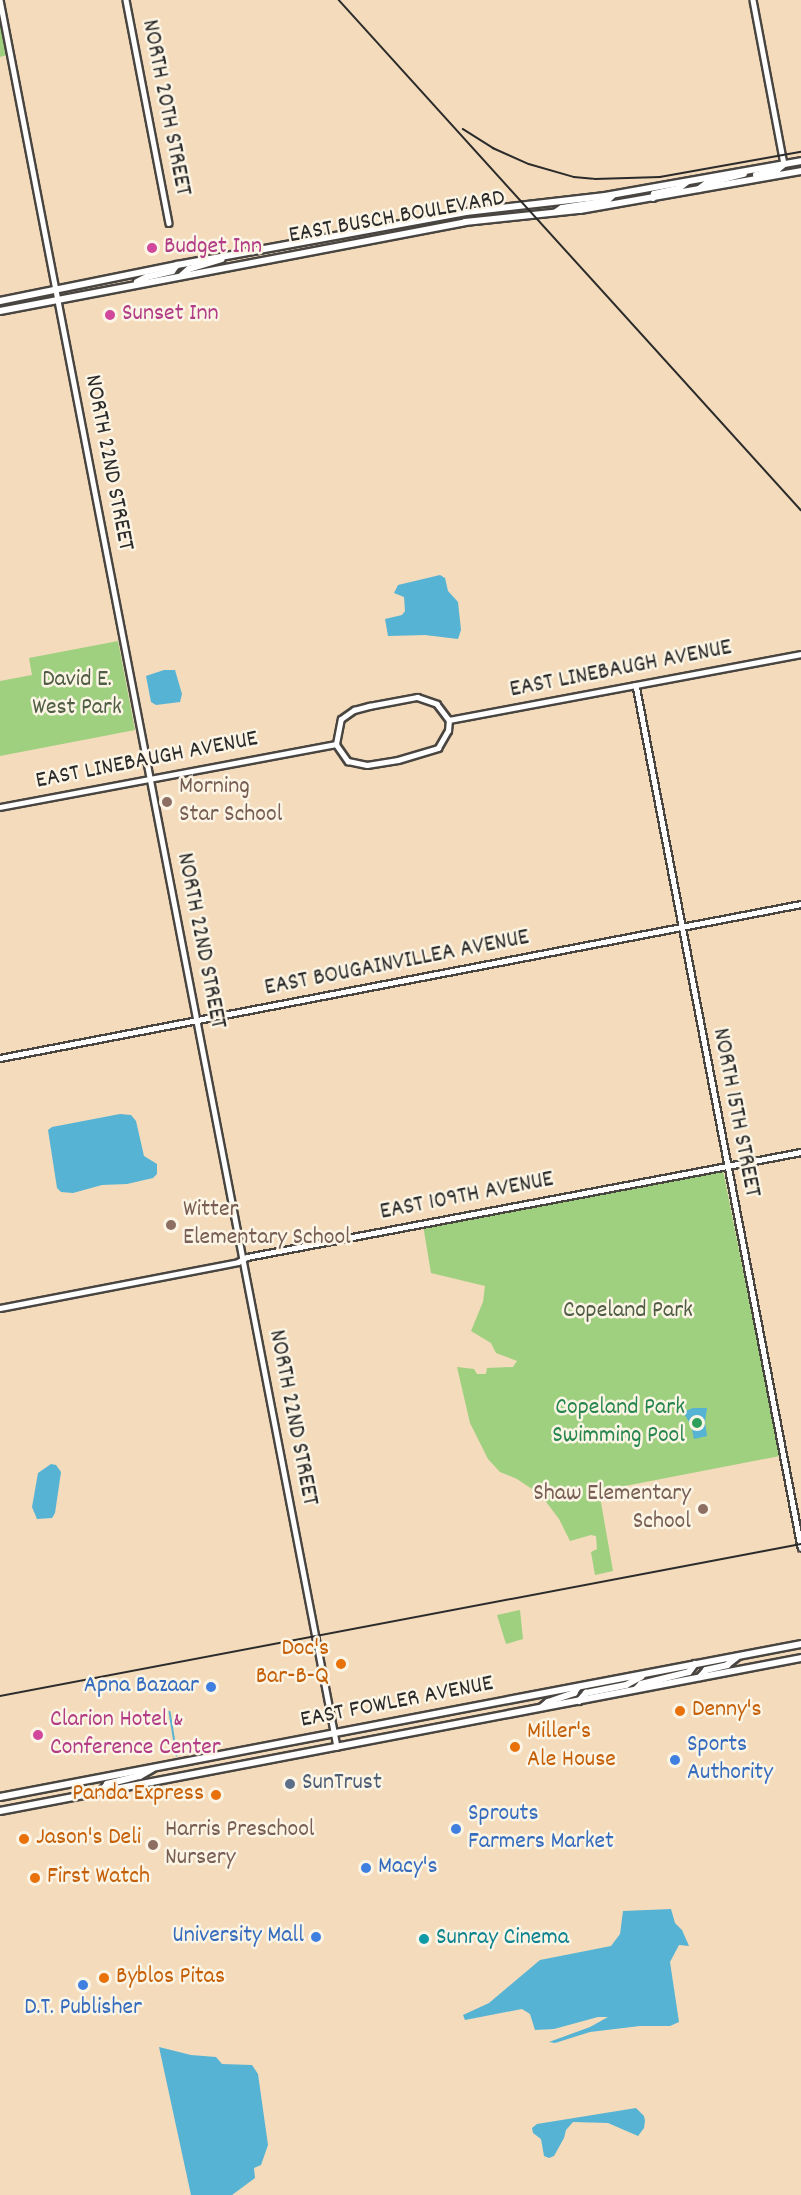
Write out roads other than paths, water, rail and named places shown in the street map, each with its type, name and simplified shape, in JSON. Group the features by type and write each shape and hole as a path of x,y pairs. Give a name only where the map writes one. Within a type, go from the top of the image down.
{"main road":[{"name":"EAST BUSCH BOULEVARD","path":"0,301 177,265 466,212 614,195 801,161"},
{"path":"743,181 748,176 777,170 784,164"},
{"path":"789,173 801,166"},
{"path":"699,190 708,183 738,177 750,170"},
{"name":"EAST BUSCH BOULEVARD","path":"0,311 58,298 476,220 556,213 801,171"},
{"path":"653,198 654,194 678,189 688,182"},
{"path":"556,213 562,208 607,201 614,195"},
{"path":"476,220 480,217 509,212 511,207"},
{"path":"323,249 337,243 361,238 366,232"},
{"path":"182,276 189,269 213,263 224,257"},
{"path":"134,284 147,277 172,271 177,265"},
{"name":"EAST FOWLER AVENUE","path":"0,1797 801,1644"},
{"path":"700,1677 706,1670 727,1665 738,1656"},
{"name":"EAST FOWLER AVENUE","path":"0,1811 801,1658"},
{"path":"635,1690 641,1684 689,1672 695,1664"},
{"path":"579,1701 586,1693 626,1685 645,1674"},
{"path":"542,1708 548,1702 574,1693 578,1687"},
{"path":"101,1792 104,1785 140,1776 155,1767"}],"street":[{"name":"NORTH 22ND STREET","path":"0,0 337,1747"},
{"name":"NORTH 20TH STREET","path":"126,0 169,223"},
{"path":"753,0 784,164"},
{"name":"EAST LINEBAUGH AVENUE","path":"449,720 801,654"},
{"name":"NORTH 15TH STREET","path":"636,685 680,927 801,1548"},
{"path":"417,698 437,704 449,720 448,731 438,748 398,760 367,765 348,761 336,744 341,720 354,710 369,706 417,698"},
{"name":"EAST LINEBAUGH AVENUE","path":"0,807 336,744"},
{"name":"EAST BOUGAINVILLEA AVENUE","path":"0,1058 801,904"},
{"name":"EAST 109TH AVENUE","path":"0,1308 801,1152"}],"water":[{"path":"440,575 445,578 448,591 458,602 461,630 458,639 425,635 388,636 385,619 402,615 405,611 404,597 394,593 398,585"},
{"path":"164,670 175,670 182,694 180,702 156,705 151,702 146,676"},
{"path":"120,1114 131,1115 136,1121 144,1156 157,1164 157,1174 153,1178 127,1184 102,1185 73,1193 61,1192 57,1188 48,1130 52,1127"},
{"name":"Copeland Park Swimming Pool","path":"693,1408 707,1408 705,1422 707,1436 694,1439 691,1425 683,1412"},
{"path":"51,1464 56,1465 61,1472 55,1513 52,1518 37,1519 32,1507 38,1473"},
{"path":"671,1909 675,1923 682,1930 689,1946 679,1945 670,1962 679,2022 670,2026 640,2026 590,2032 555,2043 549,2042 590,2027 608,2017 598,2017 554,2029 535,2030 530,2014 522,2009 465,2020 463,2015 489,2003 540,1960 611,1946 620,1934 623,1911"},
{"path":"159,2047 191,2055 216,2057 222,2064 252,2065 258,2074 268,2145 261,2165 254,2168 255,2178 232,2195 191,2195"},
{"path":"636,2108 644,2116 645,2121 644,2128 638,2136 608,2123 573,2122 566,2130 554,2156 549,2158 544,2156 541,2139 533,2133 532,2128 537,2124"}],"waterway":[{"path":"170,1712 177,1755"}],"railway":[{"path":"339,0 801,510"},
{"path":"463,129 493,148 529,164 574,177 595,179 660,177 801,152"},
{"path":"0,1696 801,1544"}],"place":[{"name":"Budget Inn","path":"152,248"},
{"name":"Sunset Inn","path":"110,315"},
{"name":"Morning Star School","path":"167,802"},
{"name":"Witter Elementary School","path":"171,1225"},
{"name":"Copeland Park Swimming Pool","path":"697,1423"},
{"name":"Shaw Elementary School","path":"703,1509"},
{"name":"Doc's Bar-B-Q","path":"341,1664"},
{"name":"Apna Bazaar","path":"211,1687"},
{"name":"Denny's","path":"680,1711"},
{"name":"Clarion Hotel & Conference Center","path":"38,1735"},
{"name":"Miller's Ale House","path":"515,1747"},
{"name":"Sports Authority","path":"675,1760"},
{"name":"SunTrust","path":"290,1784"},
{"name":"Panda Express","path":"216,1795"},
{"name":"Sprouts Farmers Market","path":"456,1829"},
{"name":"Jason's Deli","path":"24,1839"},
{"name":"Harris Preschool Nursery","path":"153,1845"},
{"name":"Macy's","path":"366,1868"},
{"name":"First Watch","path":"35,1878"},
{"name":"University Mall","path":"316,1937"},
{"name":"Sunray Cinema","path":"424,1939"},
{"name":"Byblos Pitas","path":"104,1978"},
{"name":"D.T. Publisher","path":"83,1985"}],"park label":[{"name":"David E. West Park","path":"77,695"},
{"name":"Copeland Park","path":"628,1312"}]}
